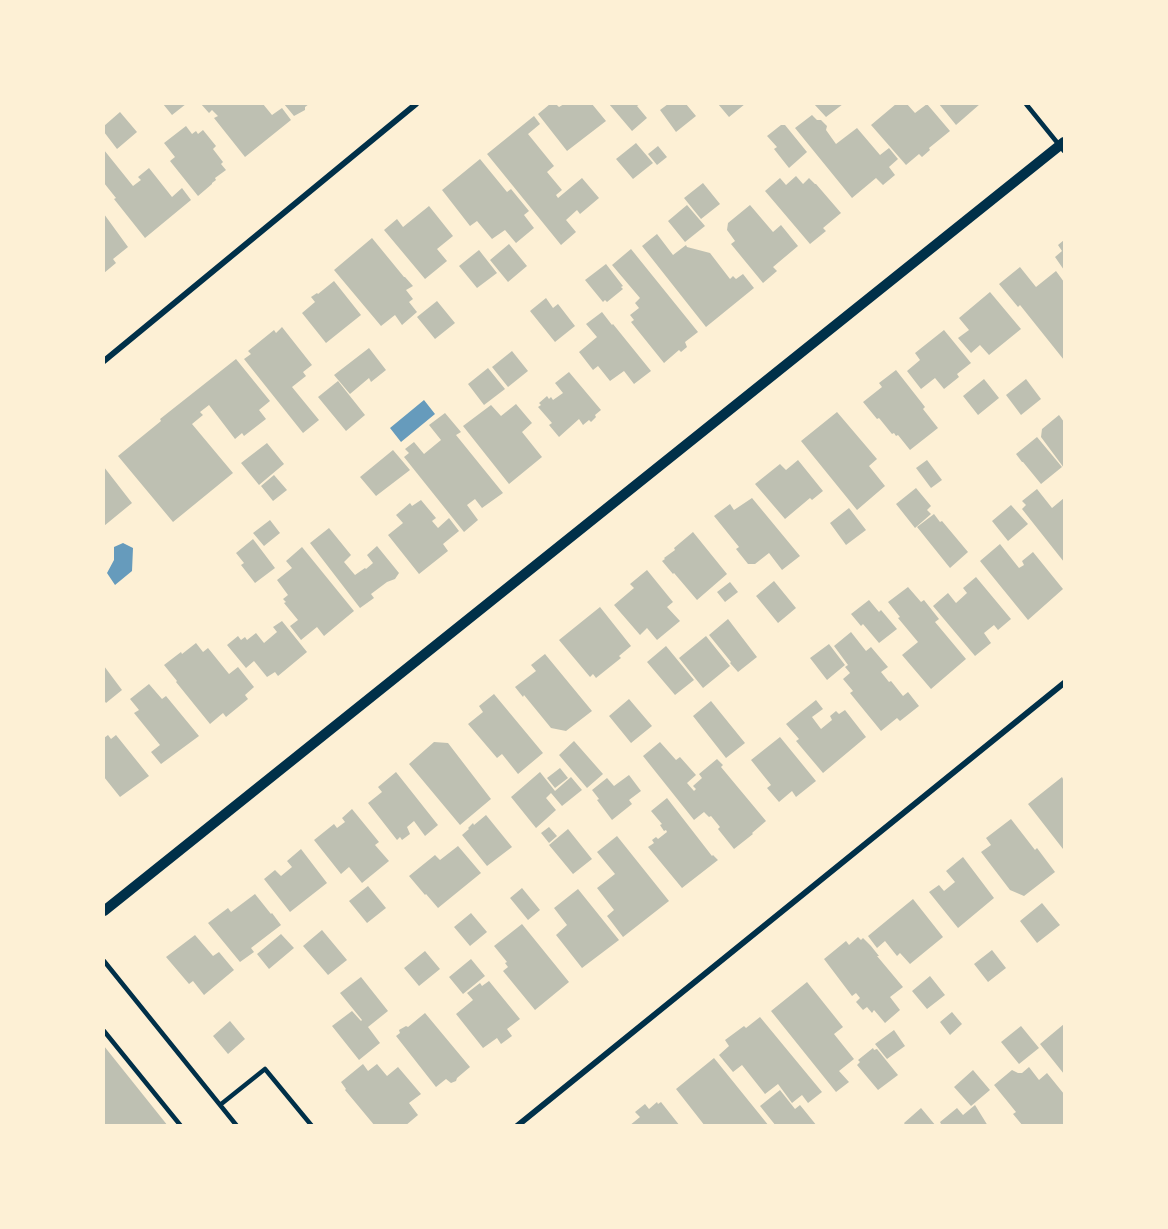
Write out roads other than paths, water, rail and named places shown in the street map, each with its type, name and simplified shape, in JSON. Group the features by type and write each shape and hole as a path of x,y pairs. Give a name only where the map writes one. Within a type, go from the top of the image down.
{"street":[{"path":"104,361 416,104"},
{"path":"104,911 1063,146"},
{"path":"517,1125 1065,683"}],"lane":[{"path":"1026,104 1063,146"},
{"path":"104,962 237,1125"},
{"path":"104,1030 181,1125"},
{"path":"220,1105 265,1069 312,1125"}],"water":[{"path":"424,400 435,414 401,442 390,428"},
{"path":"123,543 133,548 132,571 115,585 107,573 114,560 114,547"}]}
